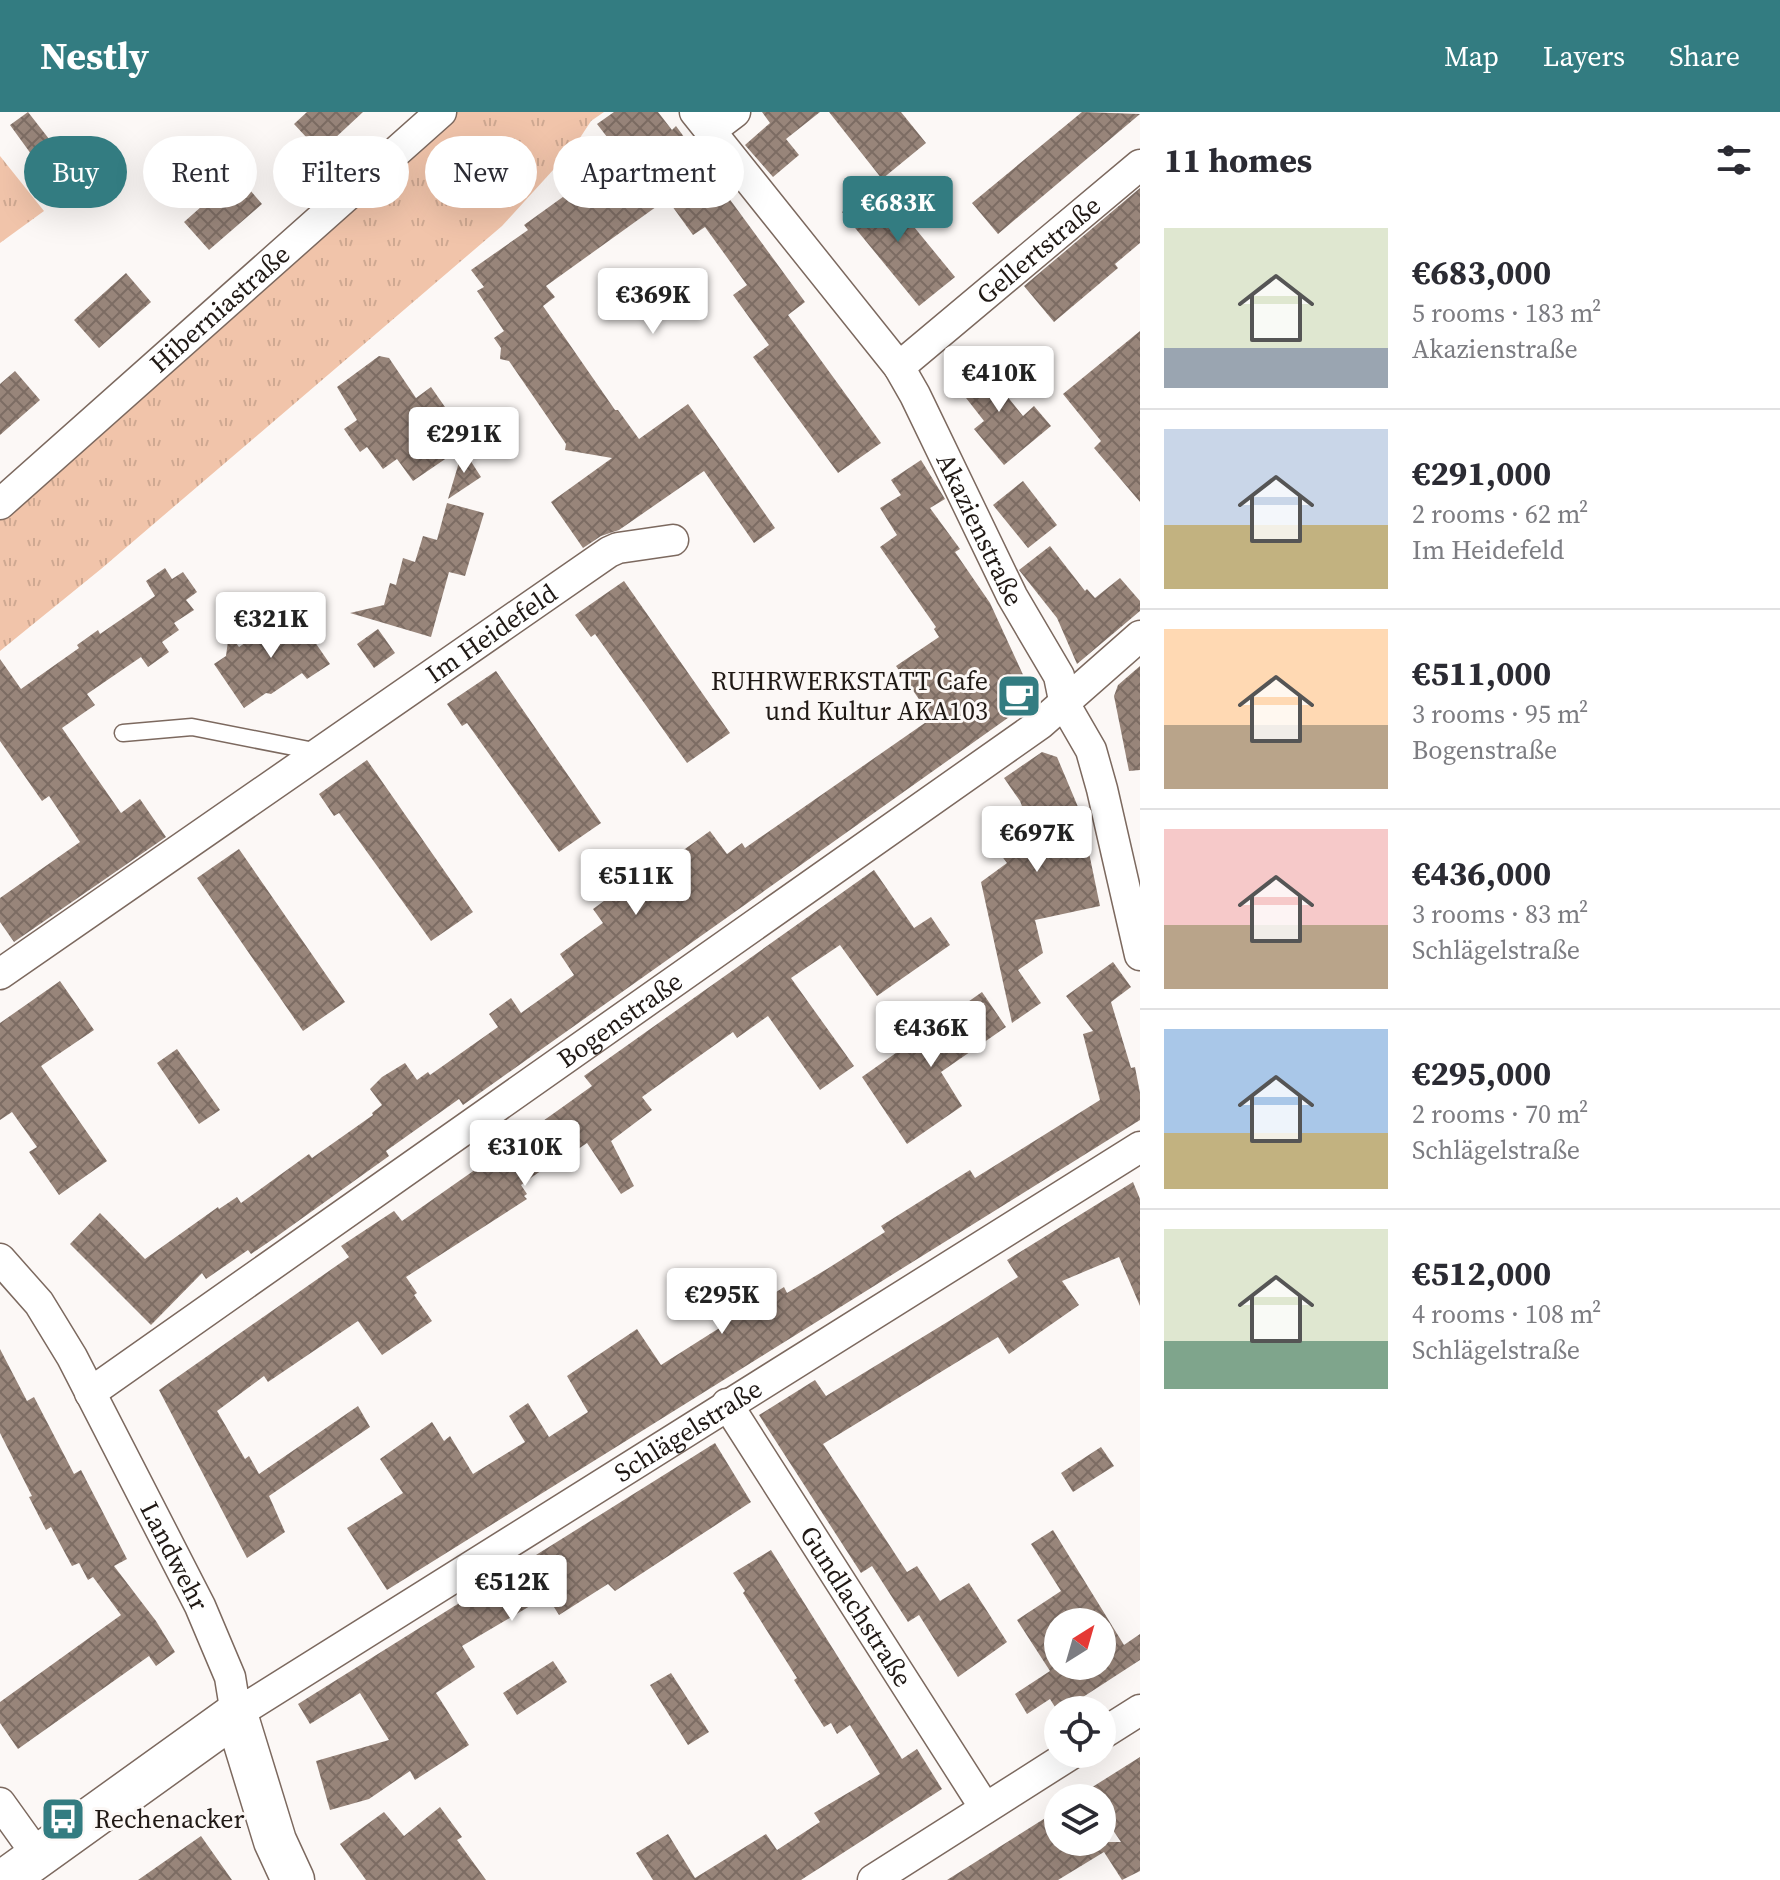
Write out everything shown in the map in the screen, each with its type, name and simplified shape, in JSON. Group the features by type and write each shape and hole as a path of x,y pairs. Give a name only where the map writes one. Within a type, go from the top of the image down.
{"street":[{"name":"Hiberniastraße","path":"0,504 441,112"},
{"path":"703,122 735,112"},
{"name":"Akazienstraße","path":"703,122 899,367 937,438 1012,596 1059,676 1065,705 1091,750 1140,955"},
{"name":"Gellertstraße","path":"899,367 1140,165"},
{"name":"Im Heidefeld","path":"0,974 609,552 673,540"},
{"name":"Bogenstraße","path":"90,1393 1065,705 1093,675 1140,636"},
{"name":"Schlägelstraße","path":"236,1714 1140,1147"},
{"name":"Landwehr","path":"0,1259 57,1328 200,1606 230,1677 236,1714 275,1841 293,1880"},
{"name":"Gundlachstraße","path":"727,1404 985,1808"},
{"path":"1116,1725 1140,1710"},
{"path":"5,1880 236,1714"},
{"path":"873,1880 1049,1768"},
{"path":"0,1803 38,1856"}],"lane":[{"path":"123,733 192,727 321,753"}],"green space":[{"path":"441,112 604,112 591,121 581,136 553,136 553,170 537,188 537,136 425,136 425,208 518,208 502,226 101,569 0,651 0,504 333,208 409,208 409,140"},
{"path":"0,156 24,186 24,208 42,208 44,211 0,243"}],"building":[{"path":"28,112 47,136 24,136 24,144 10,125"},
{"path":"307,112 363,112 337,136 305,136 294,124"},
{"path":"614,112 658,112 672,130 676,126 683,136 606,136 597,124"},
{"path":"762,112 820,112 786,139 799,155 773,177 745,145 770,123"},
{"path":"829,112 901,112 926,143 882,179"},
{"path":"1082,112 1140,114 998,234 972,203"},
{"path":"878,183 955,277 919,306 842,212"},
{"path":"1140,188 1140,243 1115,264 1118,268 1054,322 1024,286"},
{"path":"257,198 262,204 209,250 184,222 200,208 257,208"},
{"path":"553,204 553,208 654,208 546,286 555,297 543,306 615,410 639,439 688,404 775,528 754,543 704,471 619,530 601,536 583,548 551,502 612,458 565,450 566,444 509,361 500,359 501,348 494,338 504,331 477,291 484,287 471,270 528,230 524,225"},
{"path":"674,208 736,208 805,302 788,315 881,443 838,473 753,357 769,345 733,295 747,285 705,227 693,235"},
{"path":"126,273 151,302 99,348 74,320"},
{"path":"1140,331 1140,502 1094,448 1101,441 1063,394"},
{"path":"379,356 389,358 416,398 431,387 445,407 426,420 451,455 413,481 397,459 383,469 367,447 360,452 344,429 357,420 337,387"},
{"path":"977,359 1023,416 1034,406 1051,426 1004,465 974,429 984,421 952,380"},
{"path":"15,371 40,400 0,435 0,384"},
{"path":"463,449 481,477 448,499"},
{"path":"921,460 945,499 930,508 960,549 955,552 990,603 1031,692 1026,705 463,1105 459,1099 386,1151 389,1156 276,1237 251,1254 248,1250 206,1279 202,1273 151,1325 70,1244 100,1213 145,1259 218,1207 237,1197 241,1203 309,1154 312,1158 373,1115 382,1105 370,1089 382,1077 405,1063 417,1080 428,1072 430,1075 498,1027 489,1014 511,998 521,1013 574,975 560,954 603,923 593,909 626,885 629,889 710,831 727,854 742,843 745,848 932,718 896,666 939,637 934,629 936,627 880,547 897,535 880,508 901,495 891,480"},
{"path":"1023,481 1057,525 1028,548 993,505"},
{"path":"447,503 484,513 465,576 449,572 431,637 350,613 384,605 390,583 396,585 403,558 415,562 423,536 437,540"},
{"path":"1050,546 1085,591 1087,589 1095,598 1120,578 1140,601 1140,611 1077,664 1057,618 1019,570"},
{"path":"165,568 172,579 183,572 197,592 186,600 194,610 174,623 179,630 162,642 169,652 148,667 141,657 87,694 95,705 62,728 121,813 140,799 166,837 14,942 0,922 0,898 80,842 49,796 42,801 0,741 0,659 21,689 79,648 77,645 98,630 100,634 155,596 146,581"},
{"path":"624,581 730,733 687,763 595,634 591,637 575,615"},
{"path":"284,616 299,619 330,664 307,679 302,673 244,708 214,664 226,656 229,633 239,647"},
{"path":"378,629 395,653 374,668 357,644"},
{"path":"1140,666 1140,770 1129,771 1114,696 1118,685"},
{"path":"496,671 601,823 559,852 467,723 462,726 447,704"},
{"path":"1042,752 1057,757 1081,814 1100,906 1035,920 1043,953 1018,970 1041,1003 1012,1023 981,882 1007,863 995,847 1029,824 1020,801 1004,778"},
{"path":"367,760 473,912 431,941 339,813 334,816 319,794"},
{"path":"239,849 345,1002 303,1031 197,878"},
{"path":"874,870 914,928 931,917 950,945 877,996 840,945 791,978 854,1066 820,1090 768,1016 737,1038 733,1032 642,1097 652,1110 611,1141 634,1186 621,1194 587,1143 562,1160 560,1157 521,1185 527,1199 406,1277 432,1321 382,1355 358,1321 268,1382 264,1376 217,1411 245,1459 249,1456 259,1474 358,1406 370,1427 269,1496 285,1532 247,1558 159,1390 349,1257 341,1246 394,1211 402,1221 469,1174 592,1086 584,1076"},
{"path":"1113,962 1131,987 1111,1002 1131,1068 1135,1067 1140,1093 1140,1120 387,1590 347,1528 403,1493 380,1459 432,1422 444,1441 450,1436 473,1474 525,1442 509,1416 528,1403 549,1437 588,1412 567,1376 637,1329 661,1365 784,1287 787,1293 827,1269 885,1232 881,1226 970,1170 975,1178 1100,1100 1083,1034 1093,1031 1066,996"},
{"path":"60,981 94,1030 41,1066 107,1161 59,1195 29,1152 37,1147 12,1112 0,1120 0,1023"},
{"path":"982,992 1006,1027 941,1072 962,1106 907,1144 862,1077"},
{"path":"177,1049 220,1110 199,1124 157,1063"},
{"path":"1133,1182 1140,1199 1140,1306 1119,1257 1062,1281 1079,1305 1009,1354 998,1337 823,1444 907,1572 917,1566 940,1601 969,1583 1007,1642 958,1677 919,1615 908,1622 872,1566 861,1573 759,1415 815,1380 826,1396 949,1321 1018,1277 1007,1260"},
{"path":"0,1349 27,1401 34,1397 74,1474 81,1470 127,1559 114,1566 156,1621 175,1652 156,1666 149,1656 18,1749 0,1723 0,1702 121,1615 93,1577 88,1580 79,1563 72,1566 51,1527 46,1530 29,1497 32,1496 0,1433"},
{"path":"715,1443 751,1502 615,1591 608,1584 559,1615 547,1596 462,1646 475,1667 436,1693 469,1745 415,1780 410,1771 369,1799 330,1810 316,1761 389,1740 360,1693 310,1724 298,1704"},
{"path":"1101,1447 1114,1466 1073,1492 1061,1473"},
{"path":"1053,1530 1101,1608 1044,1608 1044,1662 1017,1620 1061,1591 1031,1544"},
{"path":"771,1550 902,1759 917,1749 942,1789 801,1880 653,1880 636,1853 668,1834 695,1878 766,1834 777,1850 820,1822 814,1813 880,1774 850,1725 837,1734 831,1723 824,1727 733,1573"},
{"path":"1116,1632 1124,1645 1140,1634 1140,1660 1116,1676"},
{"path":"553,1661 567,1682 517,1715 503,1693"},
{"path":"671,1673 709,1732 688,1745 650,1685"},
{"path":"1044,1675 1044,1680 1109,1680 1085,1696 1044,1696 1044,1703 1027,1714 1015,1694"},
{"path":"1140,1757 1140,1871 1122,1880 1107,1856 1116,1856 1116,1842 1121,1842 1116,1835 1116,1784 1097,1784"},
{"path":"440,1807 462,1837 457,1840 486,1880 366,1880 340,1844 384,1812 404,1836"},
{"path":"1044,1819 1044,1856 1097,1856 1058,1880 947,1880"},
{"path":"201,1836 232,1880 138,1880"}],"place":[{"name":"RUHRWERKSTATT Cafe und Kultur AKA103","path":"1019,696"},
{"name":"Rechenacker","path":"63,1819"}]}
